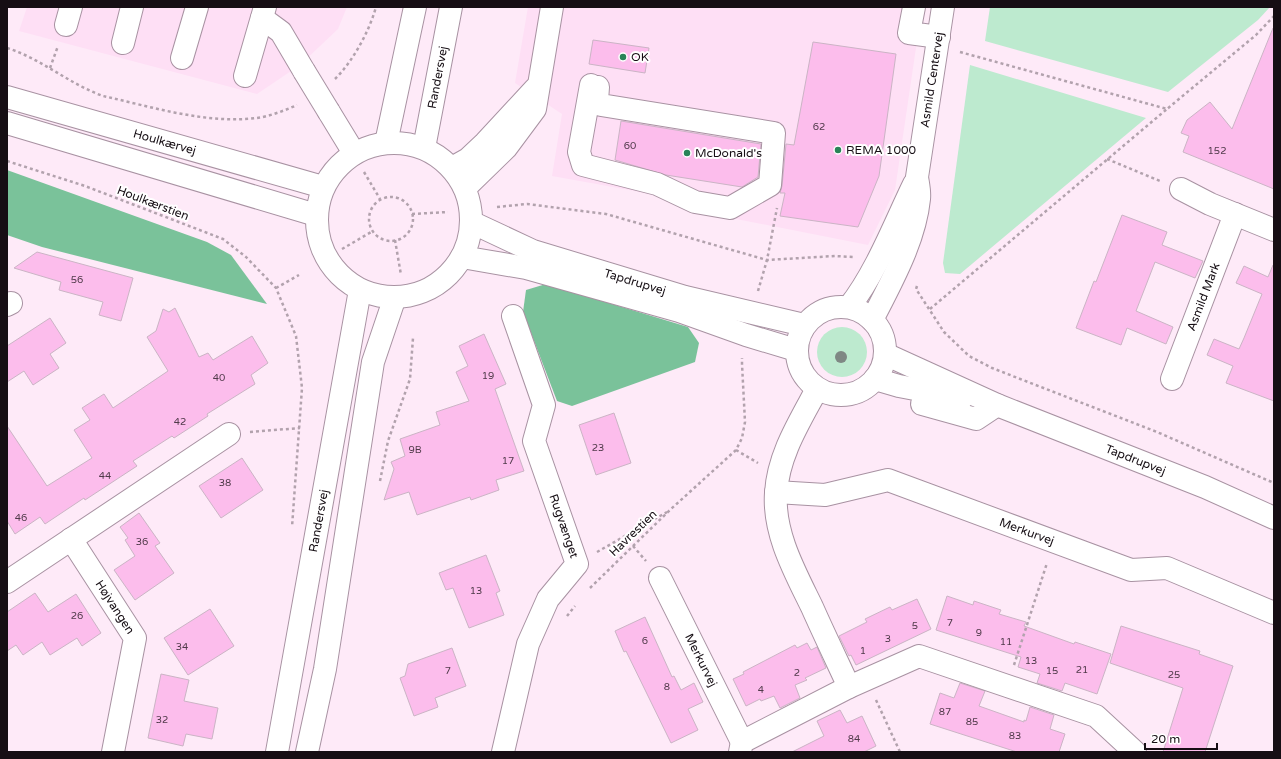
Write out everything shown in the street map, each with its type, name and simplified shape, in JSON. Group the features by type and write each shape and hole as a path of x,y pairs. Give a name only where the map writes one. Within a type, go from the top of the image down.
{"street":[{"path":"123,43 132,7"},
{"path":"182,58 197,7"},
{"path":"386,143 415,7"},
{"name":"Randersvej","path":"424,148 451,7"},
{"path":"464,188 506,148 536,109 552,7"},
{"path":"914,7 909,33 939,37"},
{"name":"Asmild Centervej","path":"849,307 858,296 877,261 917,177 943,7"},
{"path":"264,13 281,32 358,162"},
{"path":"245,76 264,13"},
{"path":"452,168 468,159 485,143 540,84"},
{"path":"595,86 598,101 601,105 774,133 770,185 730,208 695,202 657,184 583,164 579,152 595,86"},
{"name":"Houlkærvej","path":"7,97 323,187"},
{"path":"7,123 316,215"},
{"path":"386,143 405,143 424,148 439,157 452,168 469,199 471,222 468,240 462,257 450,273 434,286 415,294 395,297 377,296 360,290 341,277 327,259 318,238 316,215 318,201 323,187 332,173 343,161 358,162 371,146 386,143"},
{"name":"Asmild Centervej","path":"872,320 896,272 912,234 920,198 917,177"},
{"path":"1181,189 1210,204 1274,230"},
{"name":"Asmild Mark","path":"1172,379 1235,214"},
{"name":"Tapdrupvej","path":"471,222 533,251 561,260 684,297 804,326"},
{"name":"Tapdrupvej","path":"462,257 526,268 679,311 746,335 796,350"},
{"name":"Randersvej","path":"277,752 360,290"},
{"path":"307,752 325,669 373,362 395,297"},
{"path":"836,307 849,307 861,311 872,320 882,335 885,354 880,371 875,379 866,388 854,394 842,396 829,394 817,389 808,382 797,362 796,350 798,337 804,326 813,316 824,310 836,307"},
{"name":"Rugvænget","path":"503,752 528,644 548,599 577,564 534,441 544,405 513,316"},
{"name":"Tapdrupvej","path":"885,354 996,405 1205,487 1274,518"},
{"name":"Tapdrupvej","path":"875,379 899,386 996,405"},
{"path":"817,389 789,440 780,469 776,492 778,527 792,567 858,684"},
{"path":"7,582 229,434"},
{"name":"Merkurvej","path":"776,492 825,495 888,480 1131,570 1167,568 1274,613"},
{"name":"Højvangen","path":"71,539 135,638 113,752"},
{"name":"Merkurvej","path":"660,578 741,747 858,684 919,656 1096,716 1135,752"}],"path":[{"path":"334,80 345,69 371,24 376,7"},
{"path":"930,310 1256,34 1274,16"},
{"path":"7,48 31,57 77,85 103,96 202,118 229,120 262,117 280,112 299,104"},
{"path":"959,59 960,51 1167,109"},
{"path":"1107,159 1181,189"},
{"name":"Houlkærstien","path":"7,161 85,186 223,239 246,257 276,288"},
{"path":"358,162 380,199"},
{"path":"388,197 403,201 409,207 412,214 412,223 409,231 403,237 395,240 386,240 378,237 372,231 369,223 369,214 373,205 380,199 388,197"},
{"path":"496,207 526,204 606,214 767,260 835,256 877,261"},
{"path":"412,214 448,212"},
{"path":"342,249 372,231"},
{"path":"395,240 401,276"},
{"path":"896,272 916,289 944,332 969,356 992,368 1157,432 1274,483"},
{"path":"292,529 302,388 296,336 276,288 299,275"},
{"path":"916,289 918,282"},
{"name":"Havrestien","path":"587,591 671,509 736,450 742,438 745,422 742,364 746,335"},
{"path":"229,434 300,428"},
{"path":"577,564 671,509"},
{"path":"1008,686 1054,542"},
{"path":"564,620 578,603"},
{"path":"858,684 900,752"}],"shaded area":[{"path":"27,7 347,7 338,29 300,65 257,94 19,31"},
{"path":"528,7 922,7 895,190 868,245 691,210 657,195 552,176 562,114 515,83"}],"green space":[{"path":"990,7 1270,7 1258,20 1168,92 985,41"},
{"path":"970,65 1146,118 960,274 945,273 943,263"},
{"path":"7,170 207,242 231,255 267,304 42,247 7,235"},
{"path":"546,284 688,327 699,343 695,362 572,406 557,401 523,312 526,290"},
{"path":"837,327 847,327 860,334 867,347 867,357 860,370 847,377 837,377 828,373 821,366 817,357 817,347 821,338 828,331"}],"building":[{"path":"1273,28 1274,189 1183,152 1189,136 1181,133 1187,120 1210,102 1232,129"},
{"path":"593,40 649,48 645,73 589,64"},
{"name":"REMA 1000","path":"813,42 896,54 879,176 858,227 780,216 785,193 780,193 786,144 794,145"},
{"name":"McDonald's","path":"621,121 761,144 758,177 742,187 666,175 615,160"},
{"path":"1122,215 1167,232 1162,245 1203,261 1195,278 1155,262 1136,311 1173,327 1166,344 1127,328 1121,345 1076,328"},
{"path":"37,252 133,278 121,321 99,315 103,302 59,290 61,282 14,268"},
{"path":"1273,265 1274,401 1226,383 1233,366 1207,355 1214,339 1239,349 1244,338 1262,294 1236,283 1244,266 1268,277"},
{"path":"175,308 199,357 208,353 213,360 252,336 268,363 251,375 255,384 207,414 208,416 174,438 172,436 133,461 137,466 85,500 84,498 45,524 40,517 15,534 7,521 7,426 47,486 92,458 74,430 90,420 82,408 104,394 113,408 168,371 147,337 156,331 163,309 169,312"},
{"path":"50,318 66,343 50,354 59,368 33,385 24,371 7,382 7,346"},
{"path":"484,334 506,384 495,389 524,471 496,480 499,490 471,500 470,497 417,515 409,492 384,500 394,469 391,462 405,456 400,439 440,425 436,412 469,401 456,372 468,366 459,346"},
{"path":"614,413 631,463 596,475 579,425"},
{"path":"242,458 263,490 221,518 199,486"},
{"path":"139,513 160,543 155,546 174,573 135,600 114,570 135,556 125,540 128,538 120,527"},
{"path":"486,555 500,591 496,593 504,615 469,628 453,588 446,590 439,573"},
{"path":"35,593 48,612 76,594 101,633 82,646 77,638 50,655 42,642 23,655 16,645 7,651 7,612"},
{"path":"947,596 973,605 974,601 1001,610 999,614 1026,622 1024,626 1074,644 1075,642 1111,654 1097,694 1065,683 1062,691 1037,683 1040,674 1018,667 1021,657 936,630"},
{"path":"917,599 931,629 856,665 851,655 849,656 839,636 867,622 865,619 890,607 892,610"},
{"path":"210,609 234,646 188,675 164,638"},
{"path":"645,617 672,677 674,676 681,690 694,683 703,702 688,709 698,730 671,743 626,651 624,652 615,631"},
{"path":"1121,626 1200,651 1199,654 1233,666 1205,752 1163,752 1183,688 1110,663"},
{"path":"807,643 811,650 817,647 826,668 805,678 807,680 795,685 800,698 780,708 774,696 761,701 760,699 746,706 733,679 744,674 743,672 795,645 797,648"},
{"path":"452,648 466,686 435,698 438,707 414,716 400,678 405,676 408,664"},
{"path":"161,674 189,680 184,701 218,708 212,739 186,734 183,746 148,738"},
{"path":"960,683 985,691 979,706 1024,722 1024,720 1026,721 1030,707 1054,715 1050,729 1065,734 1059,752 1017,752 930,724 940,693 954,698"},
{"path":"840,710 847,723 862,716 876,746 864,752 792,752 824,736 817,721"}],"place":[{"name":"OK","path":"623,57"},
{"name":"REMA 1000","path":"838,150"},
{"name":"McDonald's","path":"687,153"}]}
